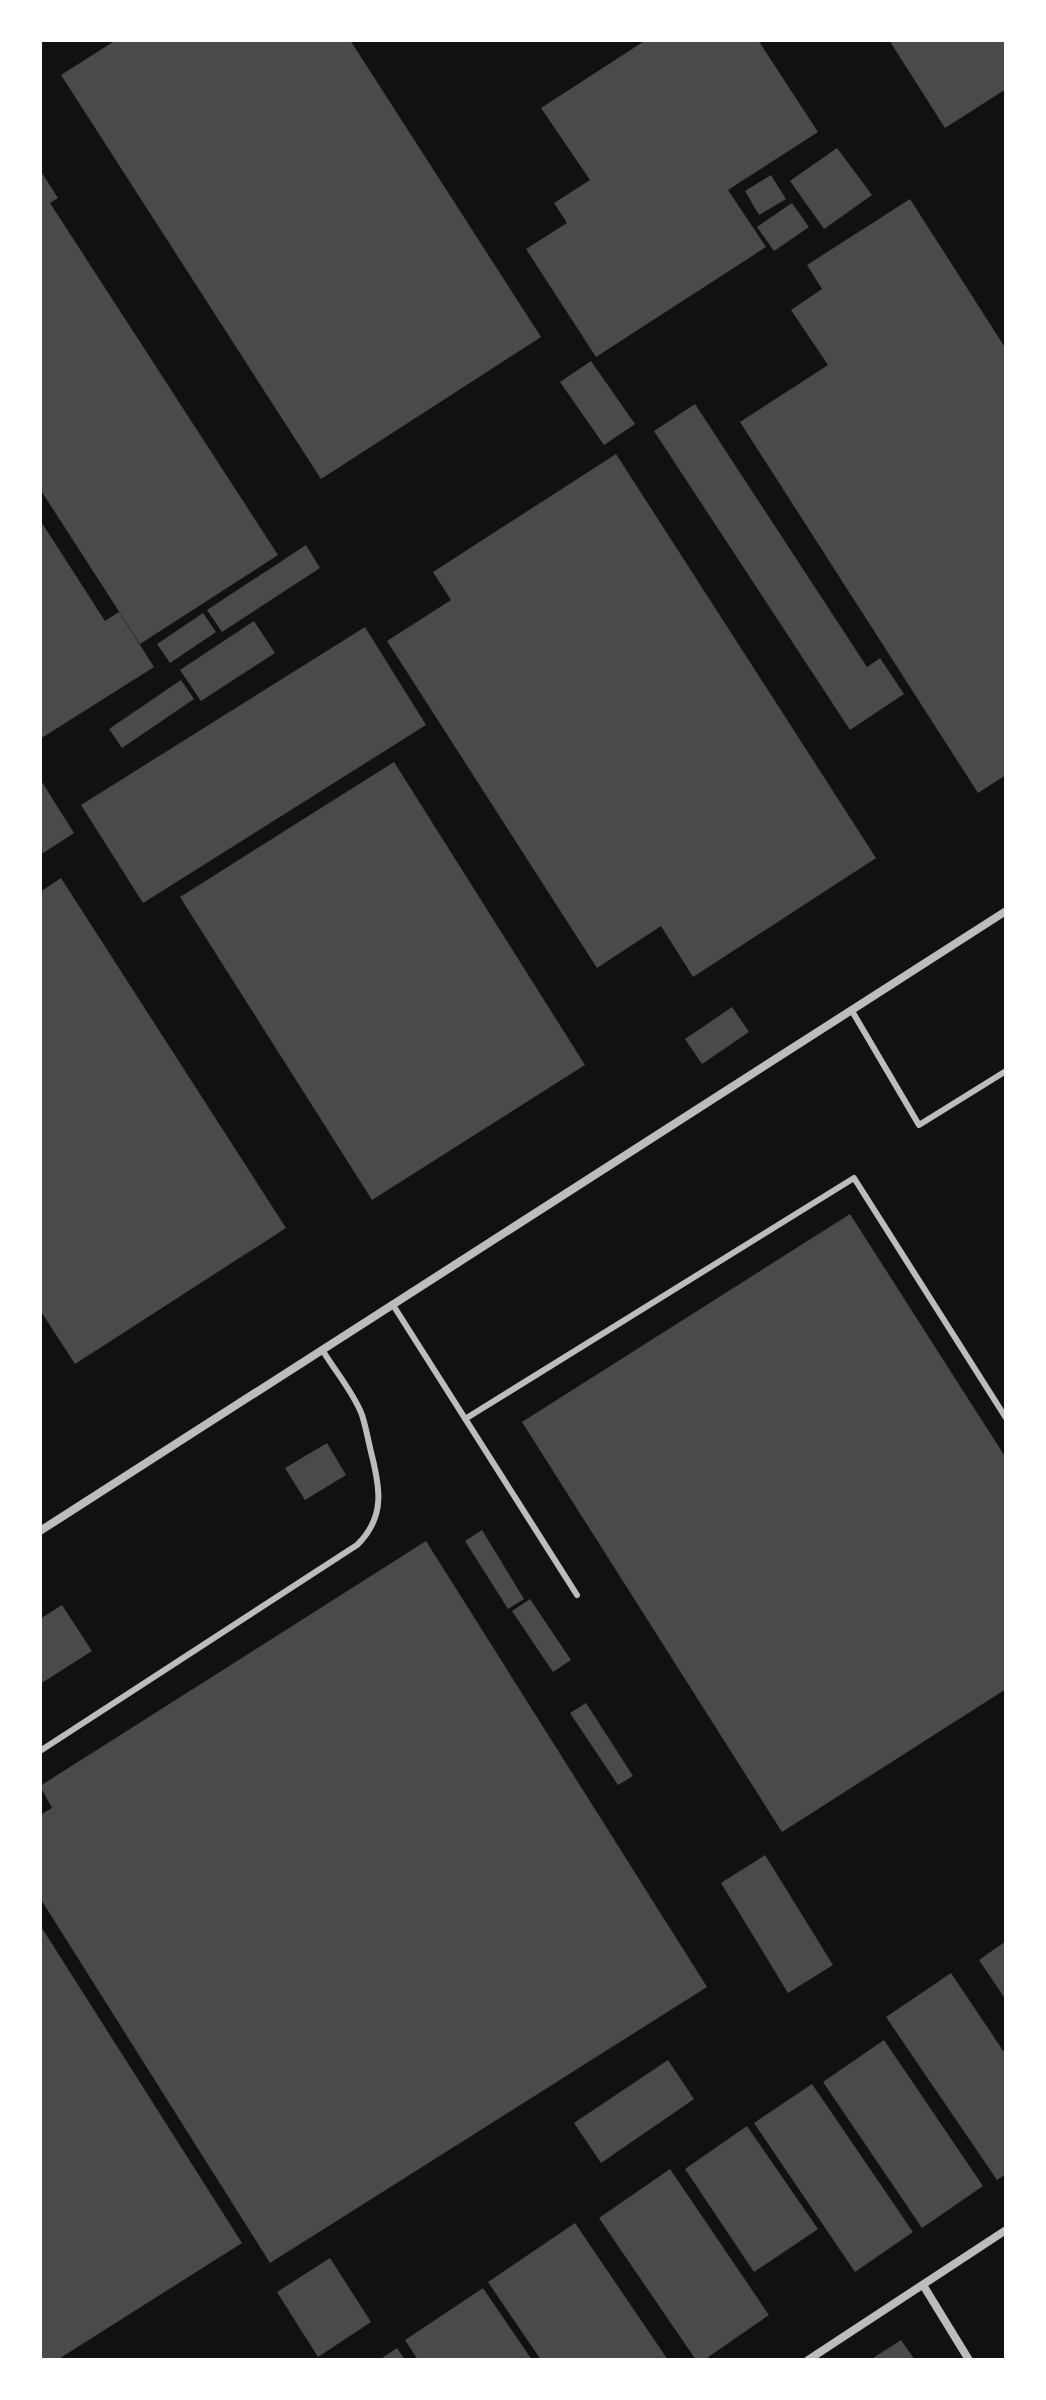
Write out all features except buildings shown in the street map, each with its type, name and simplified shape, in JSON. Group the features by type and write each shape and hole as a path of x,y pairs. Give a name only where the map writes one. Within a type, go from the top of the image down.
{"street":[{"path":"40,1531 1006,911"},
{"path":"808,2360 1006,2230"},
{"path":"923,2285 969,2360"}],"lane":[{"path":"852,1011 919,1125 1006,1071"},
{"path":"465,1419 854,1178 1006,1418"},
{"path":"393,1305 577,1595"},
{"path":"40,1751 367,1536 379,1509 380,1492 365,1425 362,1413 323,1351"}]}
